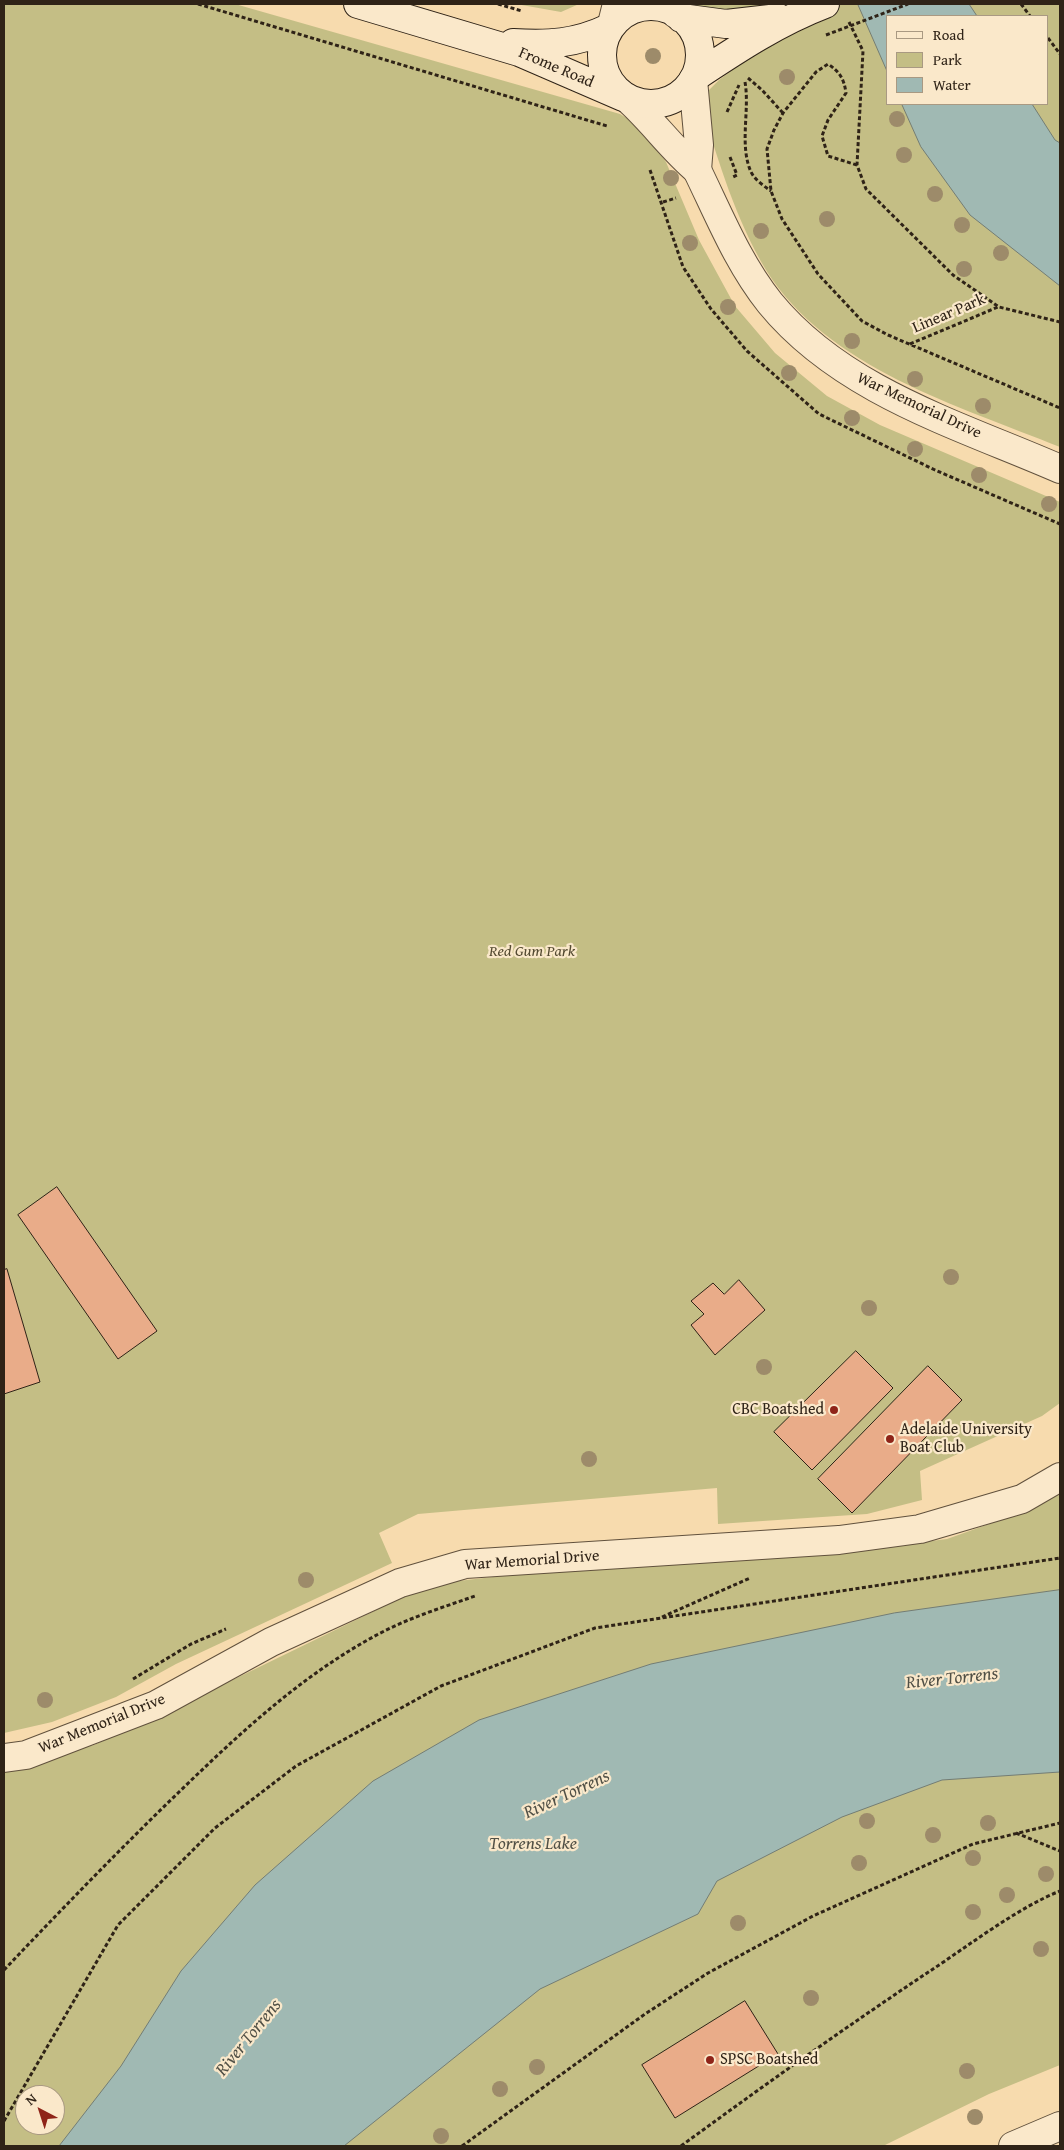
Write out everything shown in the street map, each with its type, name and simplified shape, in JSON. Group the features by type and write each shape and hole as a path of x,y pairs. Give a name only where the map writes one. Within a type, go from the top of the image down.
{"street":[{"name":"Frome Road","path":"358,4 488,42 539,60 626,99"},
{"path":"648,6 666,8 706,22 735,24 811,9 759,35 694,79 680,96 669,101 651,105 626,99 612,85 603,68 601,54 612,19 648,6"},
{"path":"675,12 690,26 699,43 701,55 694,79 700,145 697,170"},
{"name":"Frome Road","path":"488,42 568,42 590,37 612,19"},
{"name":"War Memorial Drive","path":"626,99 654,124 678,153 697,170 742,262 770,302 813,347 868,384 899,400 1060,469"},
{"name":"War Memorial Drive","path":"4,1758 26,1755 156,1705 271,1642 400,1583 465,1564 839,1540 920,1529 1022,1499 1060,1477"},
{"path":"1014,2146 1060,2126"}],"path":[{"path":"198,4 586,120"},
{"path":"826,35 908,4"},
{"path":"1021,4 1029,15"},
{"path":"848,19 863,51 857,165 866,189 953,275 999,307 1060,322"},
{"path":"1049,39 1060,54"},
{"path":"857,165 828,156 822,136 828,120 846,93 844,80 838,70 828,64 816,72 783,113 767,149 771,191 782,219 818,274 862,321 910,344 1060,408"},
{"path":"771,191 752,173 747,152 747,94 745,82 741,75 752,80 783,113"},
{"path":"663,202 671,200"},
{"name":"Linear Park","path":"910,344 999,307"},
{"path":"4,2121 118,1925 215,1828 296,1766 441,1686 595,1628 1060,1558"},
{"path":"656,1619 751,1578"},
{"path":"4,1970 111,1858 235,1738 287,1694 333,1661 374,1636 434,1610 481,1594"},
{"path":"462,2146 645,2014 708,1973 813,1916 973,1844 1060,1824"},
{"path":"1015,1833 1060,1851"},
{"path":"681,2146 868,2013 954,1955 1009,1919 1060,1891"}],"green space":[{"name":"Red Gum Park","path":"4,4 235,4 620,114 643,128 666,162 699,240 735,306 775,353 827,396 880,425 1060,502 1060,1403 1042,1416 920,1471 922,1500 867,1514 718,1524 717,1488 418,1514 379,1533 392,1563 176,1664 116,1697 52,1722 4,1733"},
{"path":"516,4 579,4 561,12"},
{"path":"689,4 1060,4 1060,447 980,416 898,380 859,358 823,333 792,304 766,270 755,251 729,191 702,108 707,92 719,80 811,9 748,12 713,10"},
{"path":"1060,1489 1060,2065 989,2094 883,2146 4,2146 4,1769 94,1745 177,1707 403,1597 458,1581 528,1573 852,1551 947,1539 992,1523 1049,1497"}],"water":[{"path":"858,4 969,4 976,15 886,15 886,68"},
{"path":"902,105 1033,105 1055,140 1060,143 1060,286 970,215 921,147"},
{"name":"Torrens Lake","path":"1060,1590 1060,1772 942,1780 842,1817 717,1881 698,1914 540,1989 344,2146 59,2146 121,2066 181,1971 255,1885 373,1781 479,1720 651,1664 894,1613"}],"building":[{"path":"57,1187 157,1331 118,1359 18,1215"},
{"path":"7,1269 40,1382 4,1394 4,1270"},
{"path":"739,1280 765,1310 715,1355 691,1325 704,1314 691,1301 713,1283 724,1294"},
{"name":"CBC Boatshed","path":"856,1351 893,1388 812,1470 774,1432"},
{"name":"Adelaide University Boat Club","path":"928,1366 962,1400 852,1513 818,1479"},
{"name":"SPSC Boatshed","path":"745,2001 778,2054 675,2118 642,2065"}],"place":[{"name":"CBC Boatshed","path":"834,1410"},
{"name":"Adelaide University Boat Club","path":"890,1439"},
{"name":"SPSC Boatshed","path":"710,2060"}],"water label":[{"name":"River Torrens","path":"952,1679"},
{"name":"River Torrens","path":"567,1795"},
{"name":"River Torrens","path":"249,2038"}]}
